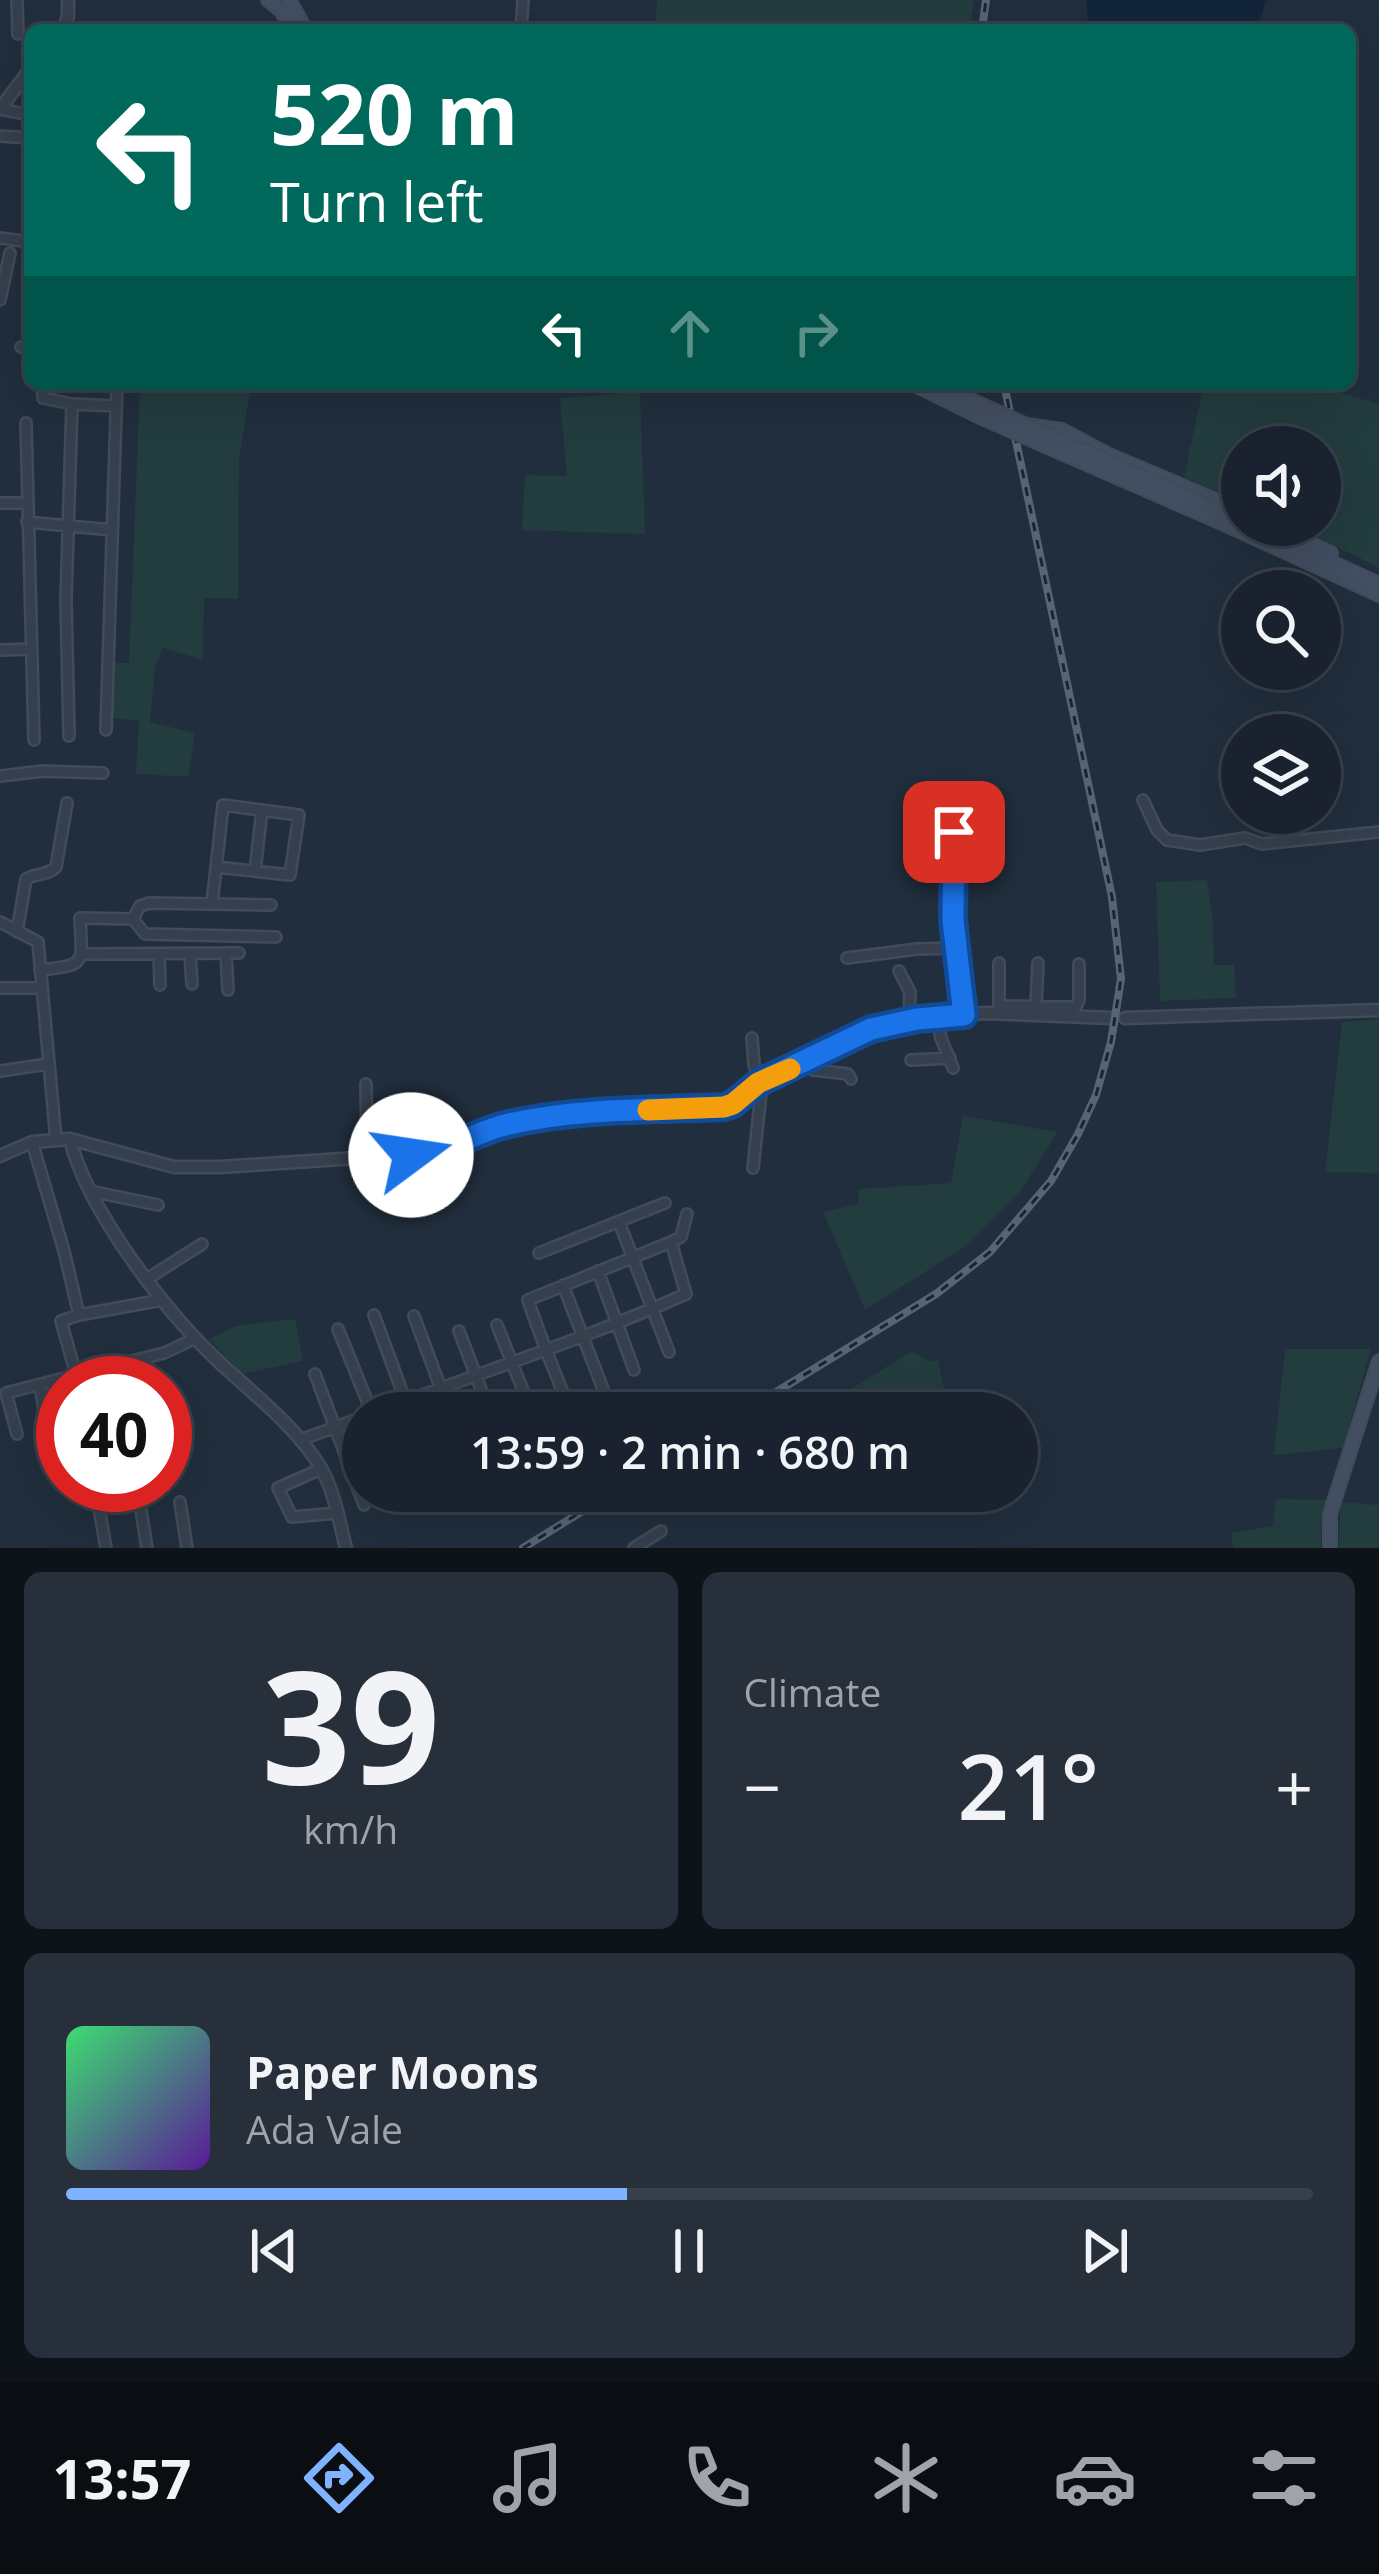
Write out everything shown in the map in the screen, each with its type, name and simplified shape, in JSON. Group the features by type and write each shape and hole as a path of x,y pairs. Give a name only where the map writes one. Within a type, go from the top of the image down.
{"main road":[{"path":"268,0 289,24"},
{"path":"925,390 982,418 1221,513"},
{"path":"948,390 1221,513"},
{"path":"957,390 1025,424 1062,430 1221,512"},
{"path":"1286,546 1379,595"},
{"path":"1299,546 1379,581"},
{"path":"1312,546 1379,581"},
{"path":"1330,1548 1330,1514 1379,1361"}],"street":[{"path":"17,0 18,34"},
{"path":"0,109 24,81"},
{"path":"0,301 10,253"},
{"path":"42,390 43,398 116,406"},
{"path":"106,730 117,390"},
{"path":"69,736 72,404"},
{"path":"26,423 34,740"},
{"path":"0,503 26,503"},
{"path":"27,522 112,530"},
{"path":"0,650 31,649"},
{"path":"0,776 43,771 103,773"},
{"path":"1143,800 1167,841 1188,844 1245,838 1262,844 1379,832"},
{"path":"17,932 26,879 56,868 67,803"},
{"path":"212,904 216,867 223,805 299,815 290,875 216,867"},
{"path":"255,871 262,810"},
{"path":"954,832 953,920 964,1015"},
{"path":"133,919 140,906 149,903 272,905"},
{"path":"40,970 73,967 82,954 80,918 133,919 146,934 276,937"},
{"path":"0,922 38,943 56,1140"},
{"path":"848,958 957,948"},
{"path":"226,953 228,990"},
{"path":"82,954 239,953"},
{"path":"159,954 160,985"},
{"path":"190,954 191,984"},
{"path":"999,963 999,1010"},
{"path":"1036,1007 1038,963"},
{"path":"0,1156 32,1142 70,1139 174,1167 368,1158 433,1153 502,1125 546,1116 724,1107 758,1083 871,1029 999,1010 1076,1006 1079,964"},
{"path":"899,971 910,992 909,1021"},
{"path":"0,988 41,988"},
{"path":"999,1010 1111,1018"},
{"path":"1125,1018 1379,1010"},
{"path":"911,1060 951,1063 937,1017"},
{"path":"752,1038 761,1102 753,1168"},
{"path":"805,1061 813,1070 841,1072 851,1079"},
{"path":"0,1070 48,1064"},
{"path":"817,1086 820,1072"},
{"path":"366,1084 368,1158"},
{"path":"70,1139 90,1190 162,1300 194,1339 301,1440 321,1469 346,1548"},
{"path":"32,1142 80,1315"},
{"path":"411,1155 412,1194"},
{"path":"90,1190 158,1205"},
{"path":"538,1253 665,1203"},
{"path":"563,1392 528,1300 681,1238 686,1214"},
{"path":"619,1222 669,1352"},
{"path":"430,1392 686,1294 671,1242"},
{"path":"147,1280 202,1244"},
{"path":"598,1271 634,1370"},
{"path":"563,1285 603,1389"},
{"path":"71,1356 61,1321 162,1300"},
{"path":"374,1315 403,1392"},
{"path":"414,1316 442,1392"},
{"path":"496,1325 524,1392"},
{"path":"338,1329 364,1392"},
{"path":"459,1330 482,1392"},
{"path":"154,1356 194,1339"},
{"path":"315,1374 342,1448"},
{"path":"17,1434 6,1394 36,1385"},
{"path":"301,1440 342,1425"},
{"path":"321,1469 278,1488 292,1516 338,1513"},
{"path":"100,1512 106,1548"},
{"path":"141,1512 147,1548"},
{"path":"182,1512 187,1548"},
{"path":"634,1548 662,1531"}],"green space":[{"path":"657,0 974,0 971,24 655,24"},
{"path":"140,390 250,390 239,459 238,599 204,598 203,660 163,648 155,668 150,722 195,733 188,777 136,774 139,721 112,718 115,663 129,663"},
{"path":"619,390 652,390 640,392 645,534 522,530 525,475 567,476 560,398 619,394"},
{"path":"1203,390 1331,390 1379,404 1379,568 1336,546 1341,546 1341,426 1221,426 1221,493 1184,477"},
{"path":"1207,880 1214,965 1234,965 1236,998 1160,1001 1156,882"},
{"path":"1379,1019 1379,1173 1325,1172 1342,1022"},
{"path":"963,1116 1058,1132 1021,1190 963,1248 865,1310 823,1212 858,1204 859,1189 951,1183"},
{"path":"295,1319 303,1361 242,1374 209,1339 236,1326"},
{"path":"1285,1349 1371,1349 1343,1448 1274,1455"},
{"path":"912,1351 929,1362 938,1360 945,1392 846,1392"},
{"path":"1276,1499 1326,1500 1321,1548 1233,1548 1231,1533 1273,1526"},
{"path":"1340,1502 1379,1505 1379,1548 1339,1548"}],"water":[{"path":"1086,0 1266,0 1259,24 1088,24"}],"railway":[{"path":"983,24 986,0"},
{"path":"776,1392 936,1294 990,1252 1051,1181 1096,1095 1111,1042 1121,979 1112,897 1005,390"},
{"path":"523,1548 581,1512"}],"slow traffic":[{"path":"648,1110 724,1107 758,1083 790,1069"}],"route":[{"path":"411,1155 433,1153 502,1125 546,1116 724,1107 758,1083 871,1029 964,1015 953,920 954,832"}]}
